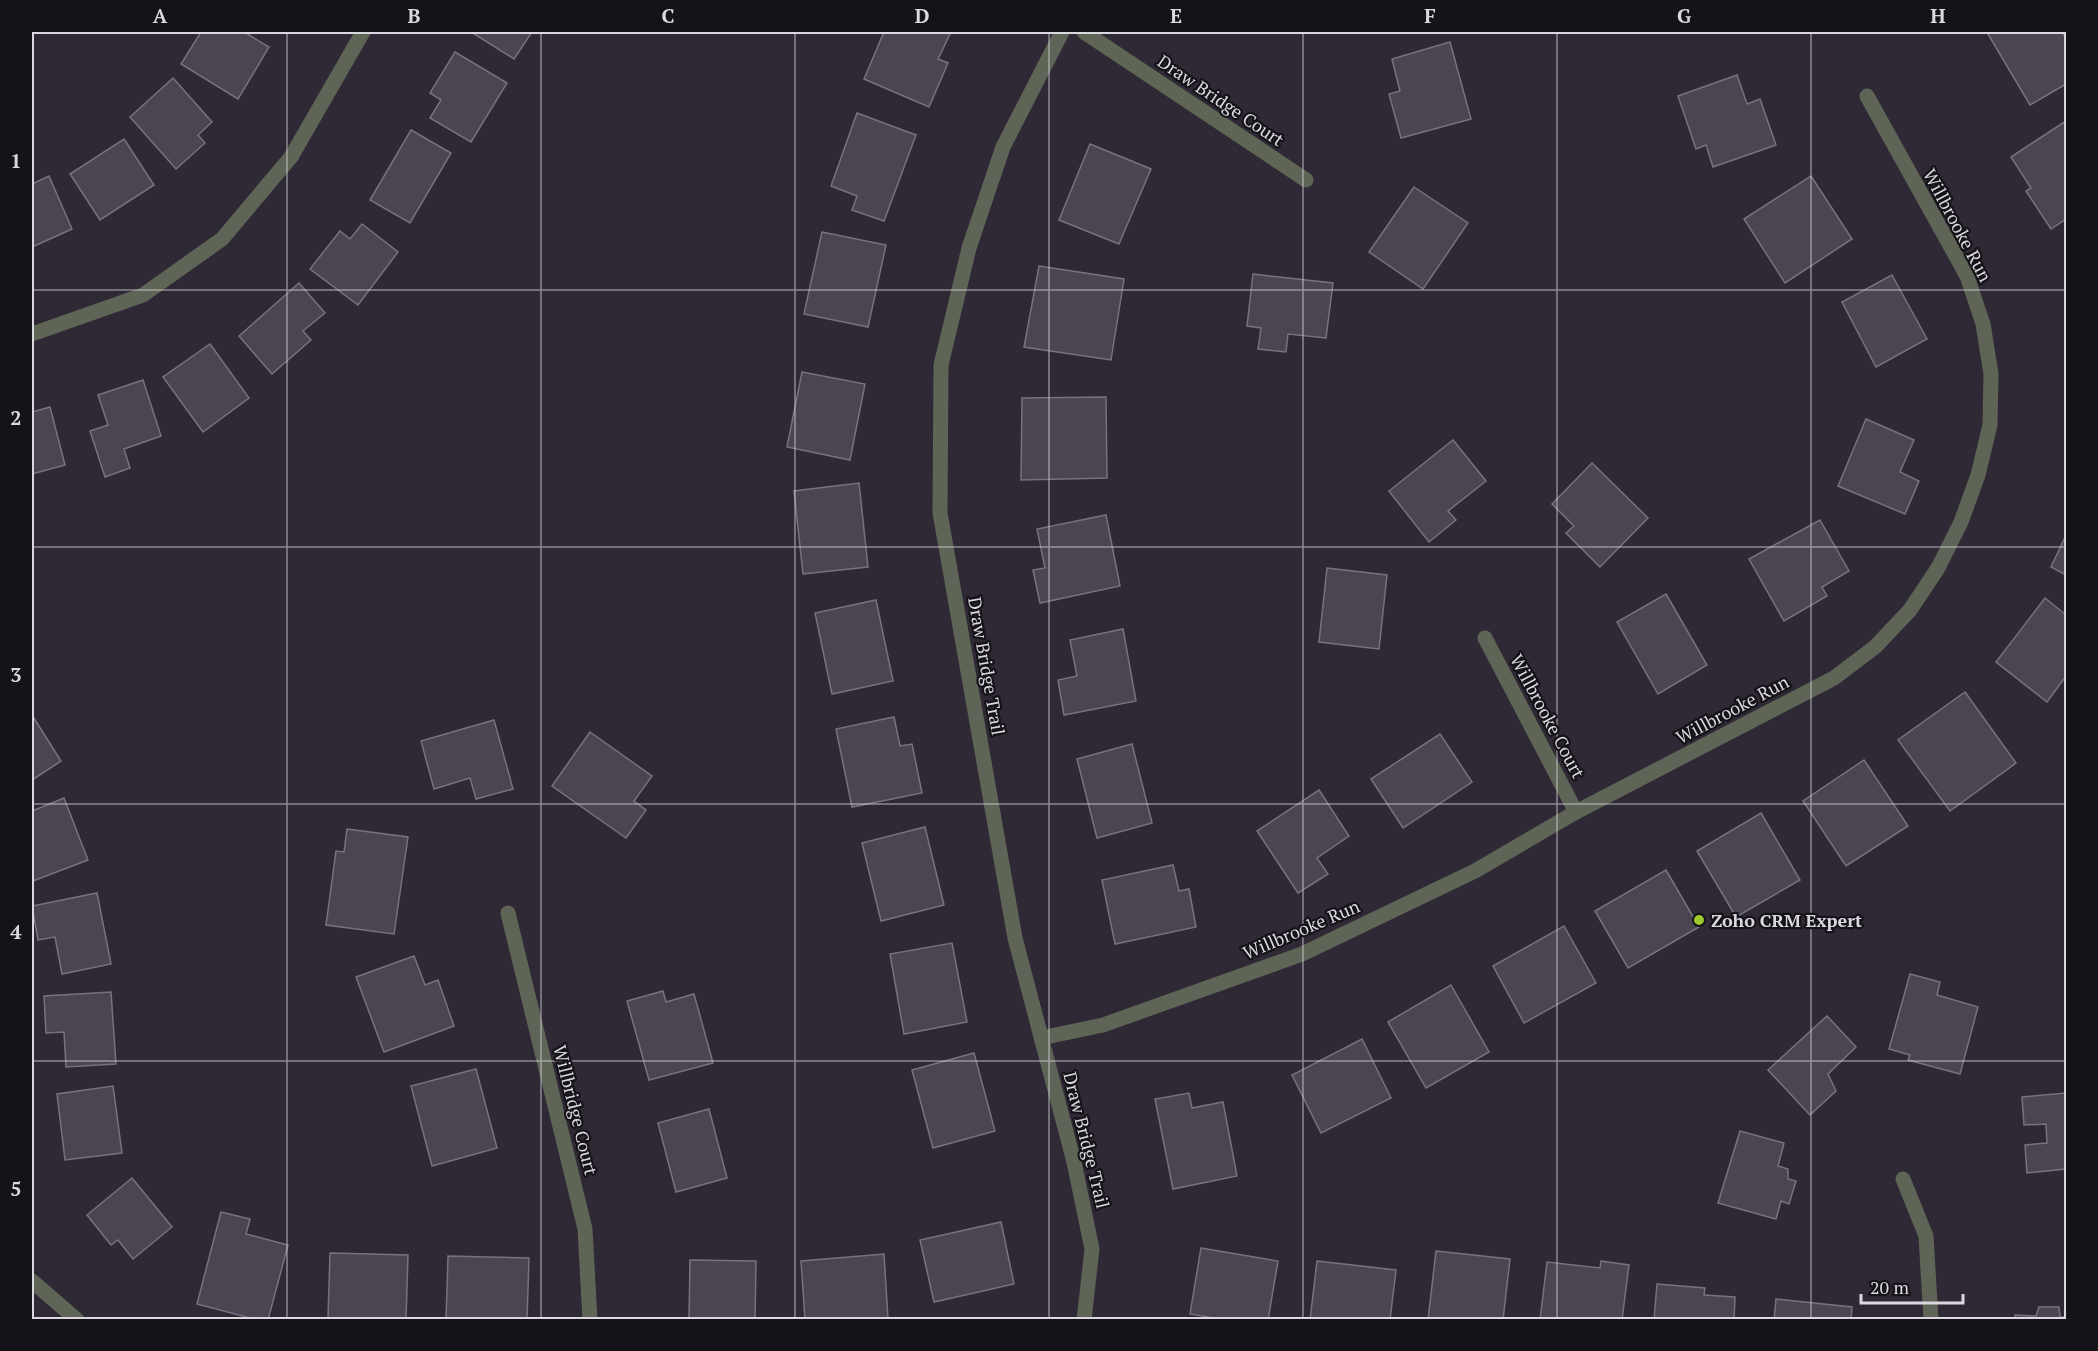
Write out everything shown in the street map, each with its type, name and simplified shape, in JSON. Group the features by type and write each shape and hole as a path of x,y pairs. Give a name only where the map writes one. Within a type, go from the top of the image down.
{"street":[{"path":"32,334 143,295 222,239 291,157 363,32"},
{"name":"Draw Bridge Trail","path":"1062,32 1003,147 969,248 941,365 940,513 1015,938 1074,1162 1092,1249 1084,1320"},
{"name":"Draw Bridge Court","path":"1084,32 1306,180"},
{"name":"Willbrooke Run","path":"1041,1038 1103,1025 1302,954 1475,871 1576,812 1834,678 1875,647 1910,610 1938,568 1961,522 1978,475 1989,425 1991,374 1983,324 1967,276 1867,96"},
{"name":"Willbrooke Court","path":"1485,638 1576,812"},
{"name":"Willbridge Court","path":"508,913 585,1229 590,1320"},
{"path":"1903,1179 1926,1236 1931,1320"},
{"path":"32,1281 76,1320"}],"building":[{"path":"201,32 244,32 269,47 238,99 181,64"},
{"path":"471,32 532,32 514,59"},
{"path":"884,32 951,32 938,59 948,63 929,107 864,79"},
{"path":"1992,32 2062,32 2066,39 2066,84 2030,105 1988,34"},
{"path":"1450,42 1471,119 1401,138 1389,94 1400,91 1392,59"},
{"path":"455,52 507,83 471,142 430,118 441,100 430,93"},
{"path":"1737,75 1747,104 1760,99 1776,145 1713,167 1706,145 1696,149 1678,96"},
{"path":"173,78 212,122 198,135 205,143 176,169 130,117"},
{"path":"857,113 916,135 884,221 852,210 857,196 831,186"},
{"path":"2066,121 2066,219 2051,229 2026,191 2031,188 2011,157"},
{"path":"411,130 451,153 410,223 370,200"},
{"path":"124,139 154,185 100,220 70,174"},
{"path":"1090,144 1151,169 1119,244 1059,220"},
{"path":"49,176 72,229 32,247 32,184"},
{"path":"1811,176 1852,239 1785,283 1744,219"},
{"path":"1414,187 1468,223 1423,289 1369,252"},
{"path":"362,224 398,252 358,305 310,269 340,231 350,239"},
{"path":"822,232 886,245 868,327 804,314"},
{"path":"1039,266 1124,279 1111,360 1024,347"},
{"path":"1253,274 1333,283 1326,338 1288,334 1286,352 1258,349 1261,328 1247,326"},
{"path":"1892,275 1927,339 1876,367 1842,302"},
{"path":"299,283 325,313 303,331 311,340 272,374 239,336"},
{"path":"210,344 249,398 203,432 163,377"},
{"path":"802,372 865,384 850,460 787,447"},
{"path":"143,380 161,436 124,449 130,468 105,477 90,431 108,425 98,395"},
{"path":"1106,397 1107,478 1021,480 1022,398"},
{"path":"50,407 65,465 32,474 32,412"},
{"path":"1866,419 1914,440 1900,472 1919,481 1905,514 1838,486"},
{"path":"1453,440 1486,481 1448,511 1456,520 1429,542 1389,491"},
{"path":"1592,463 1648,518 1600,567 1566,533 1574,526 1552,504"},
{"path":"859,483 868,567 803,574 794,491"},
{"path":"1106,515 1120,586 1040,603 1033,570 1045,568 1037,529"},
{"path":"1820,520 1849,571 1822,587 1827,596 1784,621 1749,559"},
{"path":"2066,535 2066,575 2051,567"},
{"path":"1327,568 1387,575 1379,649 1319,642"},
{"path":"1666,594 1707,665 1658,694 1617,622"},
{"path":"2045,598 2066,615 2066,676 2047,702 1996,662"},
{"path":"876,600 893,681 832,694 815,613"},
{"path":"1123,629 1136,701 1064,715 1058,680 1077,676 1070,640"},
{"path":"1965,692 2016,763 1950,811 1898,740"},
{"path":"32,715 61,761 32,780"},
{"path":"894,717 900,746 912,744 922,793 852,807 836,729"},
{"path":"494,720 513,789 476,799 470,778 434,789 421,741"},
{"path":"590,732 652,776 634,801 646,810 626,838 552,786"},
{"path":"1440,734 1472,782 1403,828 1371,779"},
{"path":"1132,744 1152,823 1097,838 1077,759"},
{"path":"1864,760 1908,826 1846,866 1803,801"},
{"path":"1319,790 1349,836 1317,858 1328,874 1298,893 1257,831"},
{"path":"64,798 88,860 33,881 32,811"},
{"path":"1761,813 1800,880 1736,917 1697,851"},
{"path":"925,827 944,905 881,921 862,843"},
{"path":"347,829 408,837 394,934 326,925 336,851 344,852"},
{"path":"1173,865 1179,891 1189,889 1196,927 1115,944 1102,880"},
{"path":"1666,870 1699,927 1628,968 1595,911"},
{"path":"97,893 111,964 62,974 55,937 38,940 32,906"},
{"path":"1564,926 1596,983 1524,1023 1493,966"},
{"path":"952,943 967,1022 904,1034 890,954"},
{"path":"414,956 425,985 438,980 454,1026 384,1052 356,977"},
{"path":"1910,974 1940,982 1937,995 1978,1007 1960,1074 1908,1060 1910,1055 1889,1049"},
{"path":"1451,985 1489,1052 1426,1088 1388,1022"},
{"path":"663,991 666,1002 694,994 713,1063 649,1080 627,1001"},
{"path":"111,992 116,1064 66,1067 64,1032 46,1033 44,996"},
{"path":"1827,1016 1856,1047 1828,1074 1836,1091 1810,1115 1768,1070"},
{"path":"1362,1039 1391,1098 1321,1133 1292,1075"},
{"path":"974,1053 995,1131 933,1148 912,1070"},
{"path":"476,1069 497,1148 432,1166 411,1086"},
{"path":"113,1086 122,1153 65,1160 57,1094"},
{"path":"1189,1093 1192,1108 1223,1102 1237,1176 1173,1189 1155,1099"},
{"path":"2066,1093 2066,1169 2027,1173 2025,1145 2047,1143 2046,1124 2024,1125 2022,1097"},
{"path":"709,1109 727,1178 676,1192 658,1123"},
{"path":"1740,1131 1784,1143 1778,1166 1788,1169 1788,1179 1796,1181 1789,1204 1781,1201 1776,1219 1718,1203"},
{"path":"132,1178 172,1227 133,1259 118,1240 111,1245 87,1215"},
{"path":"221,1212 250,1219 246,1234 288,1245 268,1320 258,1320 197,1304"},
{"path":"1001,1222 1014,1284 934,1302 920,1240"},
{"path":"1201,1248 1278,1261 1268,1320 1226,1320 1190,1314"},
{"path":"1436,1251 1510,1259 1503,1320 1428,1320"},
{"path":"330,1253 408,1255 406,1320 328,1318"},
{"path":"884,1254 888,1319 805,1320 801,1261"},
{"path":"448,1256 529,1258 527,1320 446,1320"},
{"path":"690,1260 756,1261 755,1320 689,1320"},
{"path":"1317,1261 1396,1270 1390,1320 1310,1320"},
{"path":"1601,1261 1629,1265 1622,1320 1540,1320 1547,1262 1600,1268"},
{"path":"1657,1284 1705,1288 1704,1295 1735,1297 1734,1320 1654,1320"},
{"path":"1776,1299 1852,1307 1851,1320 1774,1320"},
{"path":"2039,1307 2059,1307 2060,1317 2066,1317 2066,1320 2015,1320 2015,1315 2036,1316"}],"place":[{"name":"Zoho CRM Expert","path":"1699,920"}]}
